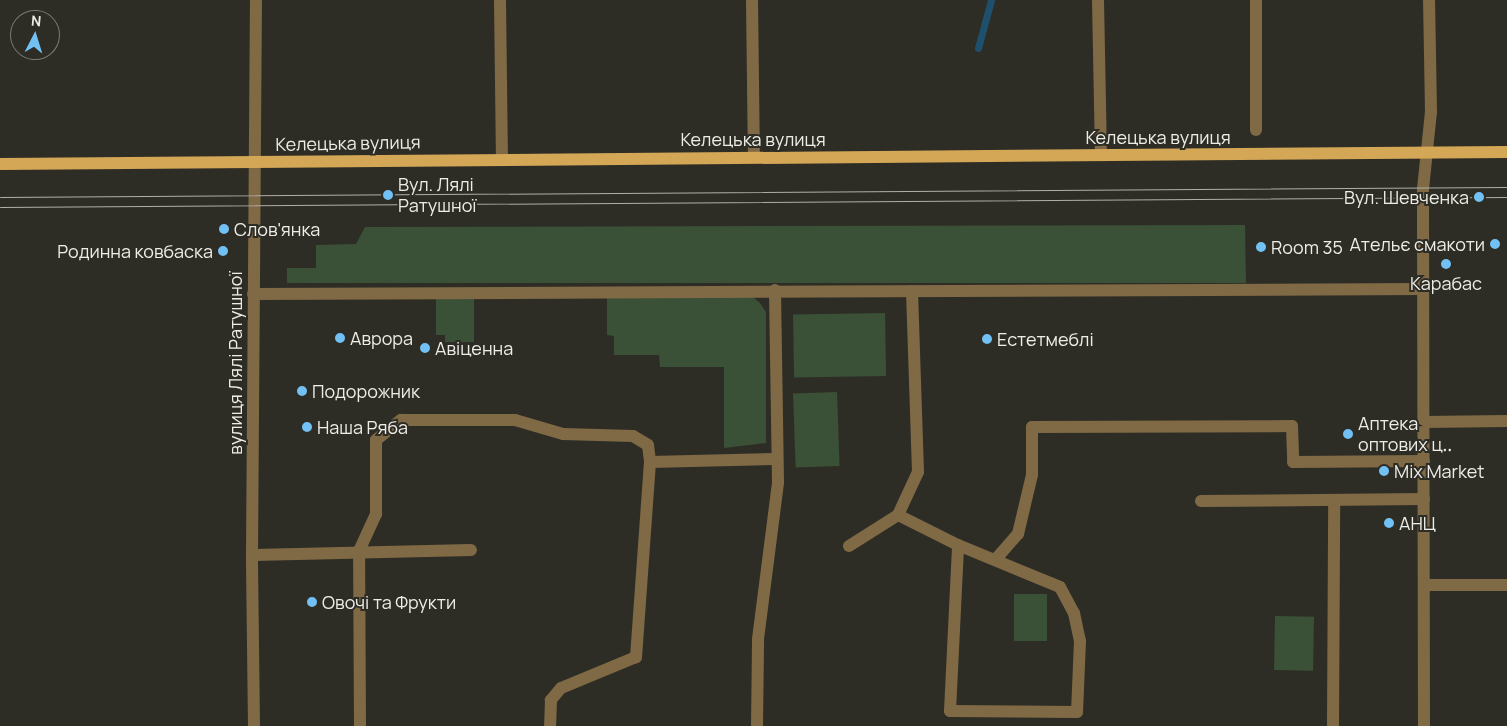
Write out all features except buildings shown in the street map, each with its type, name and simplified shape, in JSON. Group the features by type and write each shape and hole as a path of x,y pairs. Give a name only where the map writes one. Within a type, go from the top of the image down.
{"main road":[{"name":"Келецька вулиця","path":"0,164 502,158 1507,152"}],"street":[{"name":"вулиця Лялі Ратушної","path":"254,726 252,555 256,0"},
{"path":"500,0 502,158"},
{"path":"752,0 754,156"},
{"path":"1098,0 1101,154"},
{"path":"1256,0 1256,130"},
{"path":"1424,726 1423,188 1431,112 1428,0"},
{"path":"253,294 775,290 1423,289"},
{"path":"757,726 758,639 778,482 776,459 775,290"},
{"path":"849,546 898,515 918,472 912,291"},
{"path":"360,726 359,552 376,514 376,440 401,420 516,420 563,434 633,436 648,445 650,462 636,657 561,688 551,700 550,726"},
{"path":"1424,422 1507,421"},
{"path":"996,558 1018,534 1032,476 1032,427 1292,426 1293,462 1424,461"},
{"path":"650,462 776,459"},
{"path":"1201,501 1424,499"},
{"path":"1334,500 1334,726"},
{"path":"898,515 958,545 996,558 1060,587 1074,613 1080,641 1077,712 950,711 958,545"},
{"path":"252,555 471,550"},
{"path":"1424,585 1507,585"}],"green space":[{"path":"1245,225 1246,283 287,283 287,268 316,268 316,245 356,244 365,227"},
{"path":"436,296 474,296 474,342 445,342 445,335 436,335"},
{"path":"607,296 753,297 760,303 766,312 766,443 724,448 724,367 660,367 659,355 614,355 614,336 607,335"},
{"path":"885,313 886,376 794,378 793,315"},
{"path":"837,392 840,466 796,467 793,394"},
{"path":"1014,594 1047,594 1047,641 1014,641"},
{"path":"1275,616 1314,617 1313,671 1274,670"}],"waterway":[{"path":"978,48 991,0"}],"tram line":[{"path":"0,197 1507,187"},
{"path":"0,207 1507,197"}],"place":[{"name":"Вул. Лялі Ратушної","path":"388,195"},
{"name":"Вул. Шевченка","path":"1479,197"},
{"name":"Слов'янка","path":"224,229"},
{"name":"Ательє смакоти","path":"1495,244"},
{"name":"Room 35","path":"1261,247"},
{"name":"Родинна ковбаска","path":"223,251"},
{"name":"Карабас","path":"1446,264"},
{"name":"Аврора","path":"340,338"},
{"name":"Естетмеблі","path":"987,339"},
{"name":"Авіценна","path":"425,348"},
{"name":"Подорожник","path":"302,391"},
{"name":"Наша Ряба","path":"307,427"},
{"name":"Аптека оптових ц‥","path":"1348,434"},
{"name":"Mix Market","path":"1384,471"},
{"name":"АНЦ","path":"1389,523"},
{"name":"Овочі та Фрукти","path":"312,602"}]}
